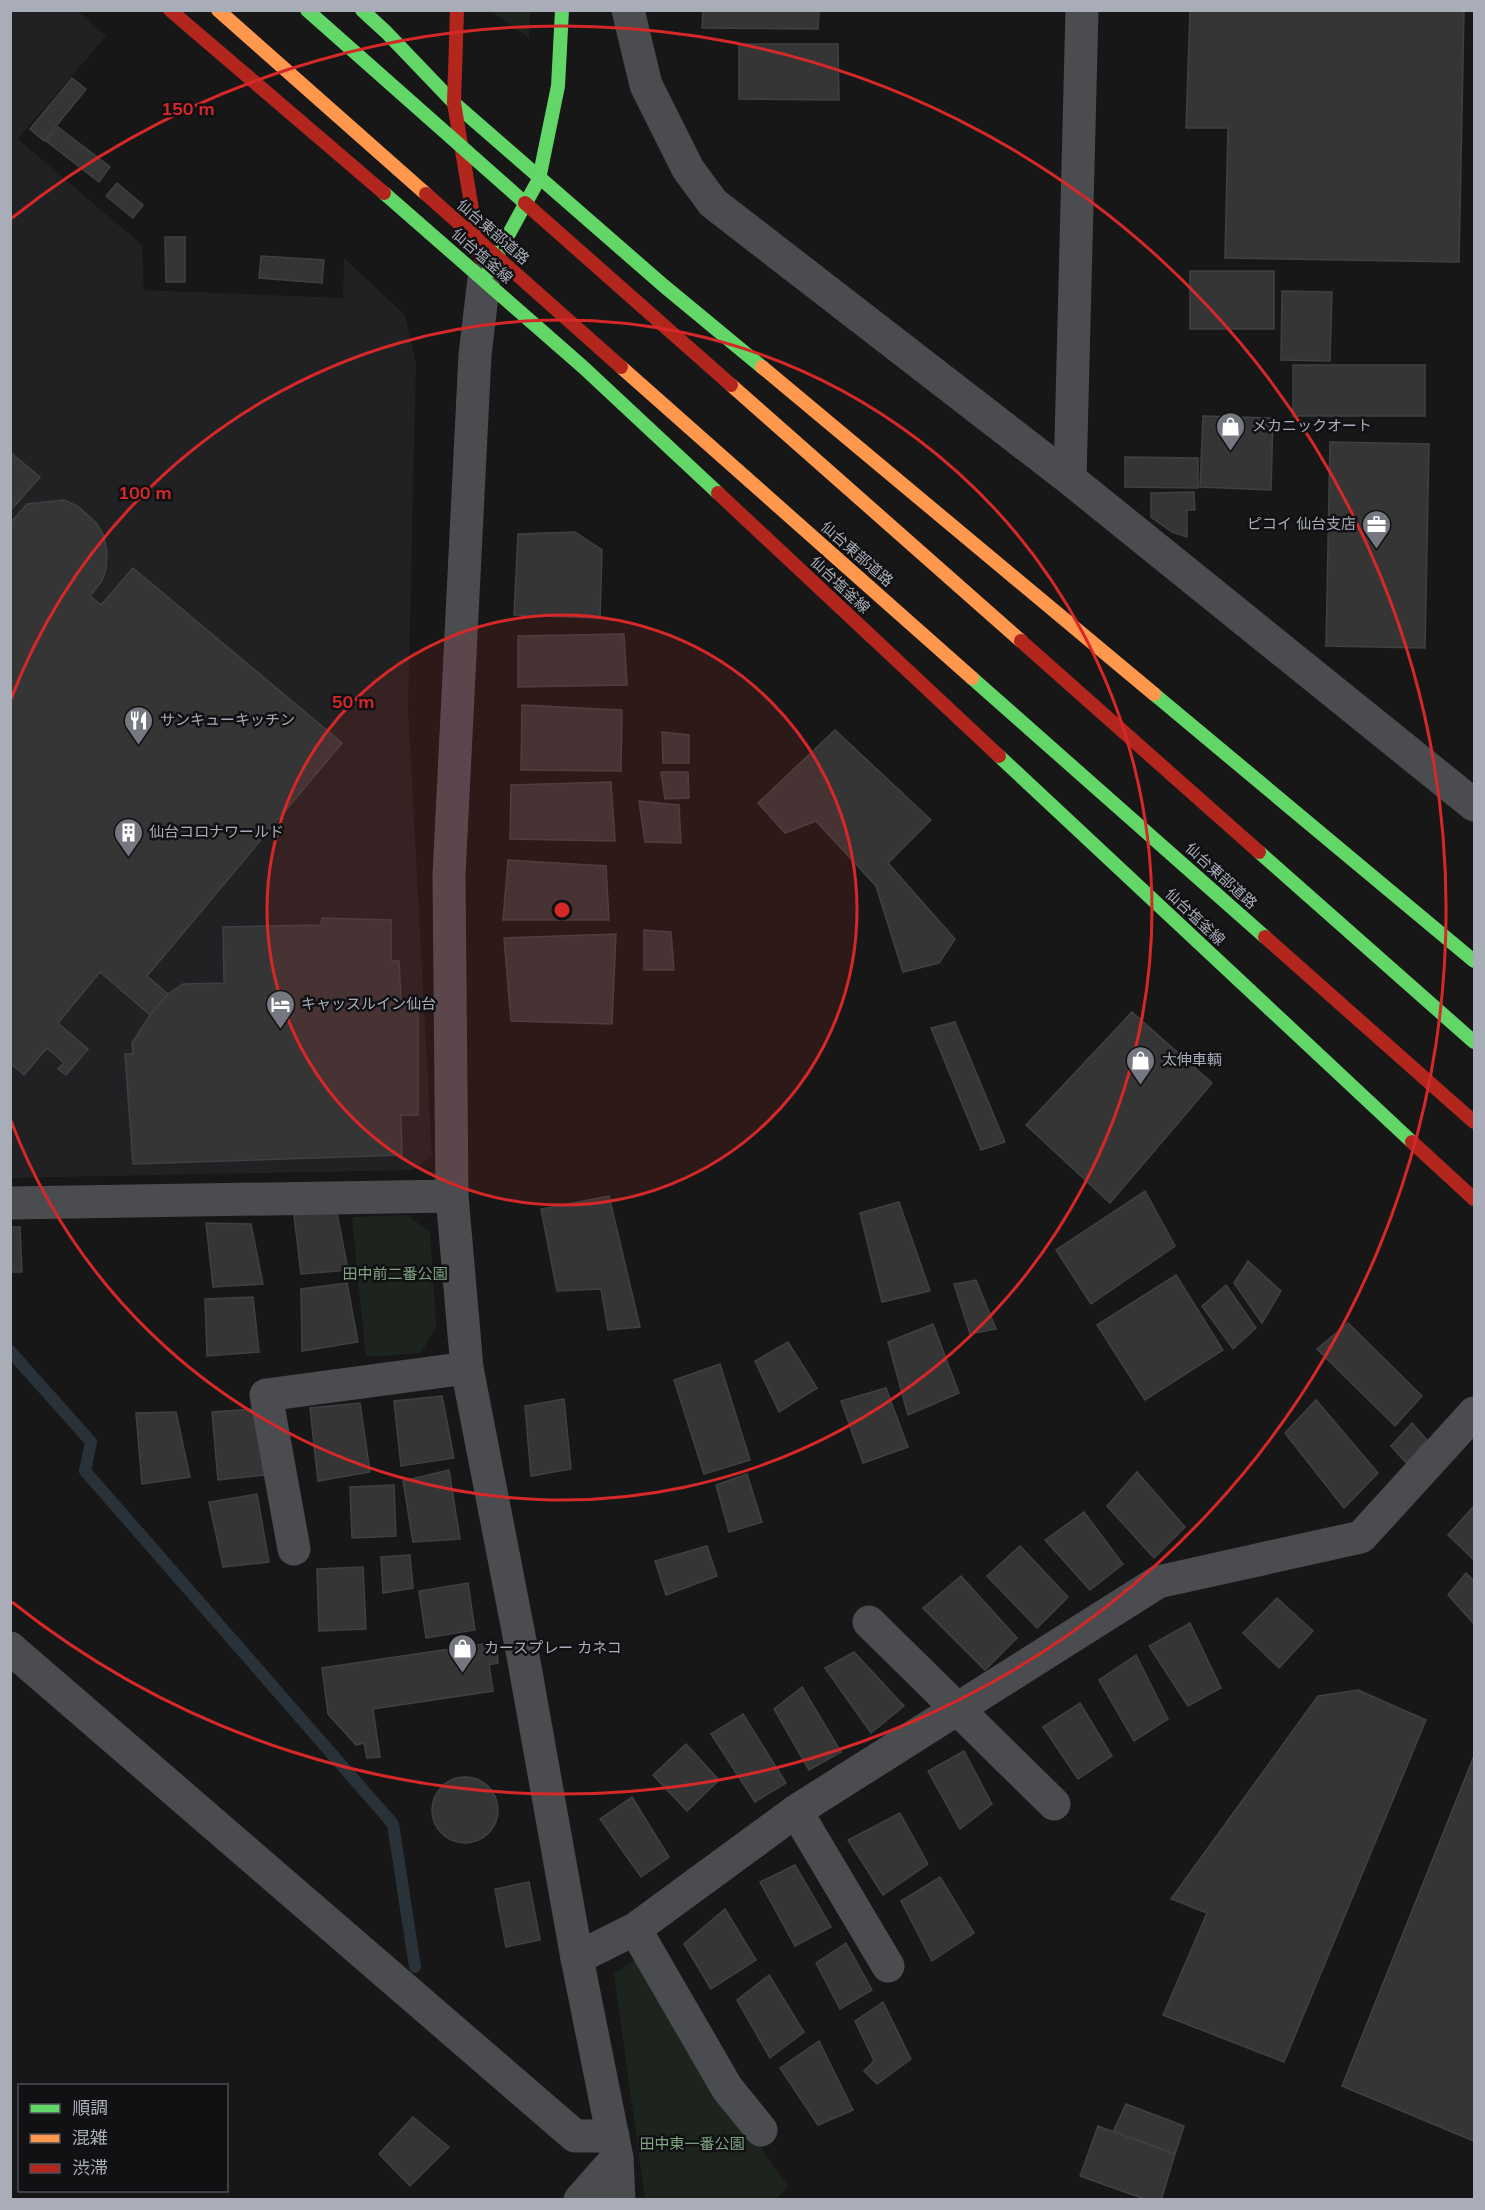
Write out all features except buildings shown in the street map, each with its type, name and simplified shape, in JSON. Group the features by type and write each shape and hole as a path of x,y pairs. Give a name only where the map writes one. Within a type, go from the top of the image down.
{"main road":[{"name":"仙台塩釜線","path":"170,10 484,279 583,367 1474,1199"},
{"name":"仙台東部道路","path":"218,10 1474,1122"},
{"path":"307,10 1474,1042"},
{"path":"362,10 454,103 673,294 1474,961"},
{"path":"457,10 454,103 484,279"},
{"path":"484,279 539,179 558,86 562,10"}],"street":[{"path":"628,10 646,85 688,169 713,203 1070,479 1474,805"},
{"path":"1070,479 1082,10"},
{"path":"484,279 476,355 449,875 452,1196 467,1368 523,1656 577,1958 615,2147 619,2199"},
{"path":"10,1203 452,1196"},
{"path":"294,1549 266,1395 467,1368"},
{"path":"577,1958 635,1929 796,1811 1158,1582 1361,1537 1474,1413"},
{"path":"869,1622 1054,1804"},
{"path":"10,1648 575,2136 615,2147"},
{"path":"796,1811 888,1966"},
{"path":"635,1929 727,2088 761,2130"},
{"path":"580,2199 615,2147"}],"shaded area":[{"path":"10,11 78,11 106,36 18,139 142,245 144,290 343,298 344,258 405,315 416,363 408,708 432,1156 413,1170 11,1178"}],"green space":[{"path":"491,11 530,11 529,38"},
{"name":"田中前二番公園","path":"407,1215 430,1232 436,1327 421,1353 366,1357 352,1217"},
{"name":"田中東一番公園","path":"640,1956 721,2092 788,2186 776,2199 645,2199 614,1974"}],"waterway":[{"path":"10,1351 91,1442 85,1471 393,1824 415,1967"}],"traffic: fast":[{"path":"307,10 525,203"},
{"path":"362,10 454,103 664,286 762,367"},
{"path":"484,279 539,179 558,86 562,10"},
{"path":"384,193 583,367 718,493"},
{"path":"972,678 1265,937"},
{"path":"1154,694 1474,961"},
{"path":"999,756 1412,1142"},
{"path":"1259,852 1474,1042"}],"traffic: slow":[{"path":"218,10 426,194"},
{"path":"621,367 972,678"},
{"path":"762,367 1154,694"},
{"path":"731,385 1021,641"}],"traffic: jam":[{"path":"170,10 384,193"},
{"path":"457,10 454,103 480,257"},
{"path":"426,194 621,367"},
{"path":"525,203 731,385"},
{"path":"718,493 999,756"},
{"path":"1021,641 1259,852"},
{"path":"1265,937 1474,1122"},
{"path":"1412,1142 1474,1199"}],"place":[{"name":"メカニックオート","path":"1231,452"},
{"name":"ピコイ 仙台支店","path":"1377,550"},
{"name":"サンキューキッチン","path":"139,746"},
{"name":"仙台コロナワールド","path":"128,858"},
{"name":"キャッスルイン仙台","path":"280,1030"},
{"name":"太伸車輌","path":"1141,1086"},
{"name":"カースプレー カネコ","path":"463,1674"}]}
